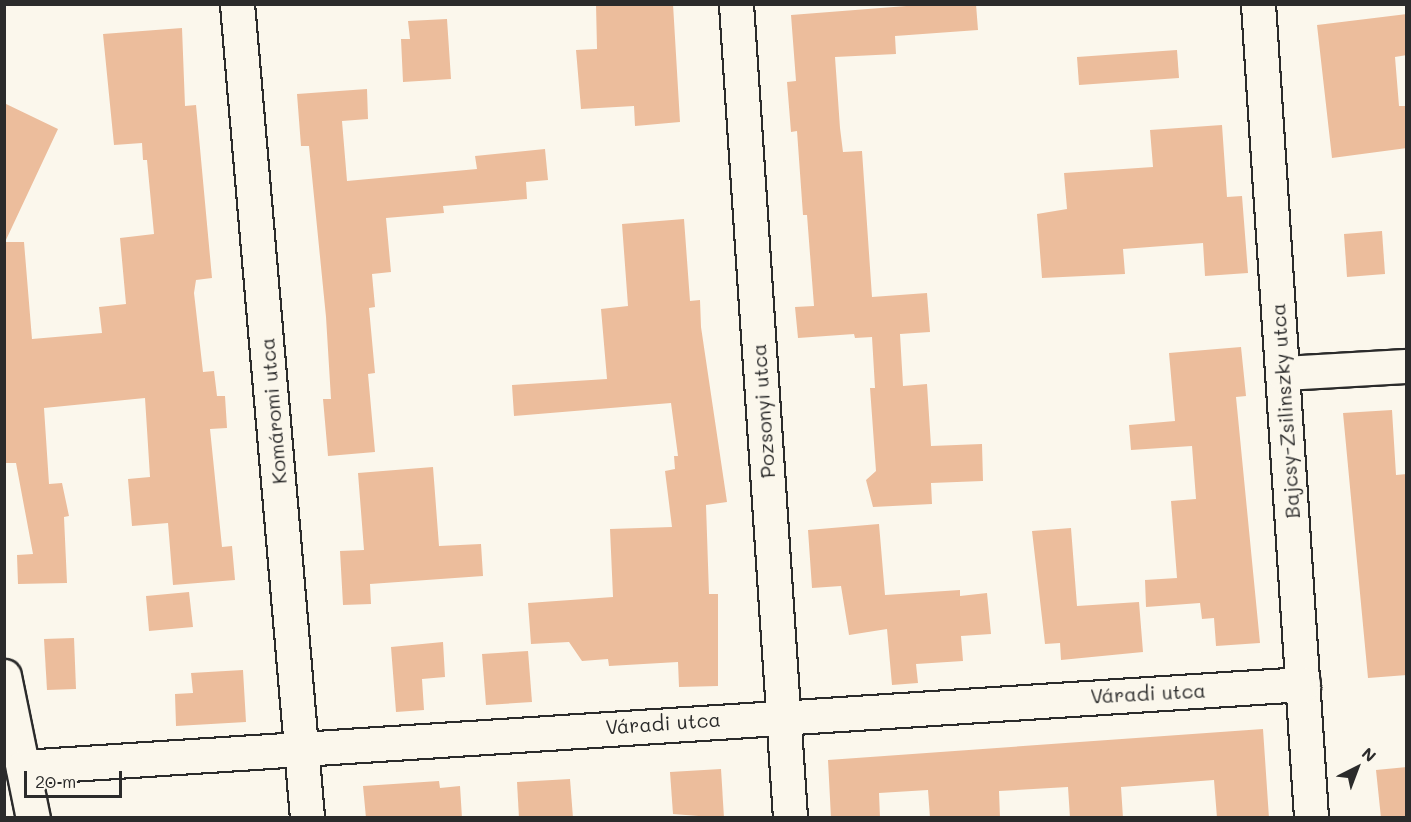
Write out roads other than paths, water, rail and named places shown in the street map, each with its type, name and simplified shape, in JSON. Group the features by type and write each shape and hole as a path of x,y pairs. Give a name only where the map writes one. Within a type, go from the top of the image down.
{"street":[{"name":"Komáromi utca","path":"237,4 304,748 308,818"},
{"name":"Pozsonyi utca","path":"736,4 790,818"},
{"name":"Bajcsy-Zsilinszky utca","path":"1258,4 1311,818"},
{"path":"1283,373 1407,366"},
{"path":"4,676 33,818"},
{"name":"Váradi utca","path":"23,767 783,714 1303,684"}]}
